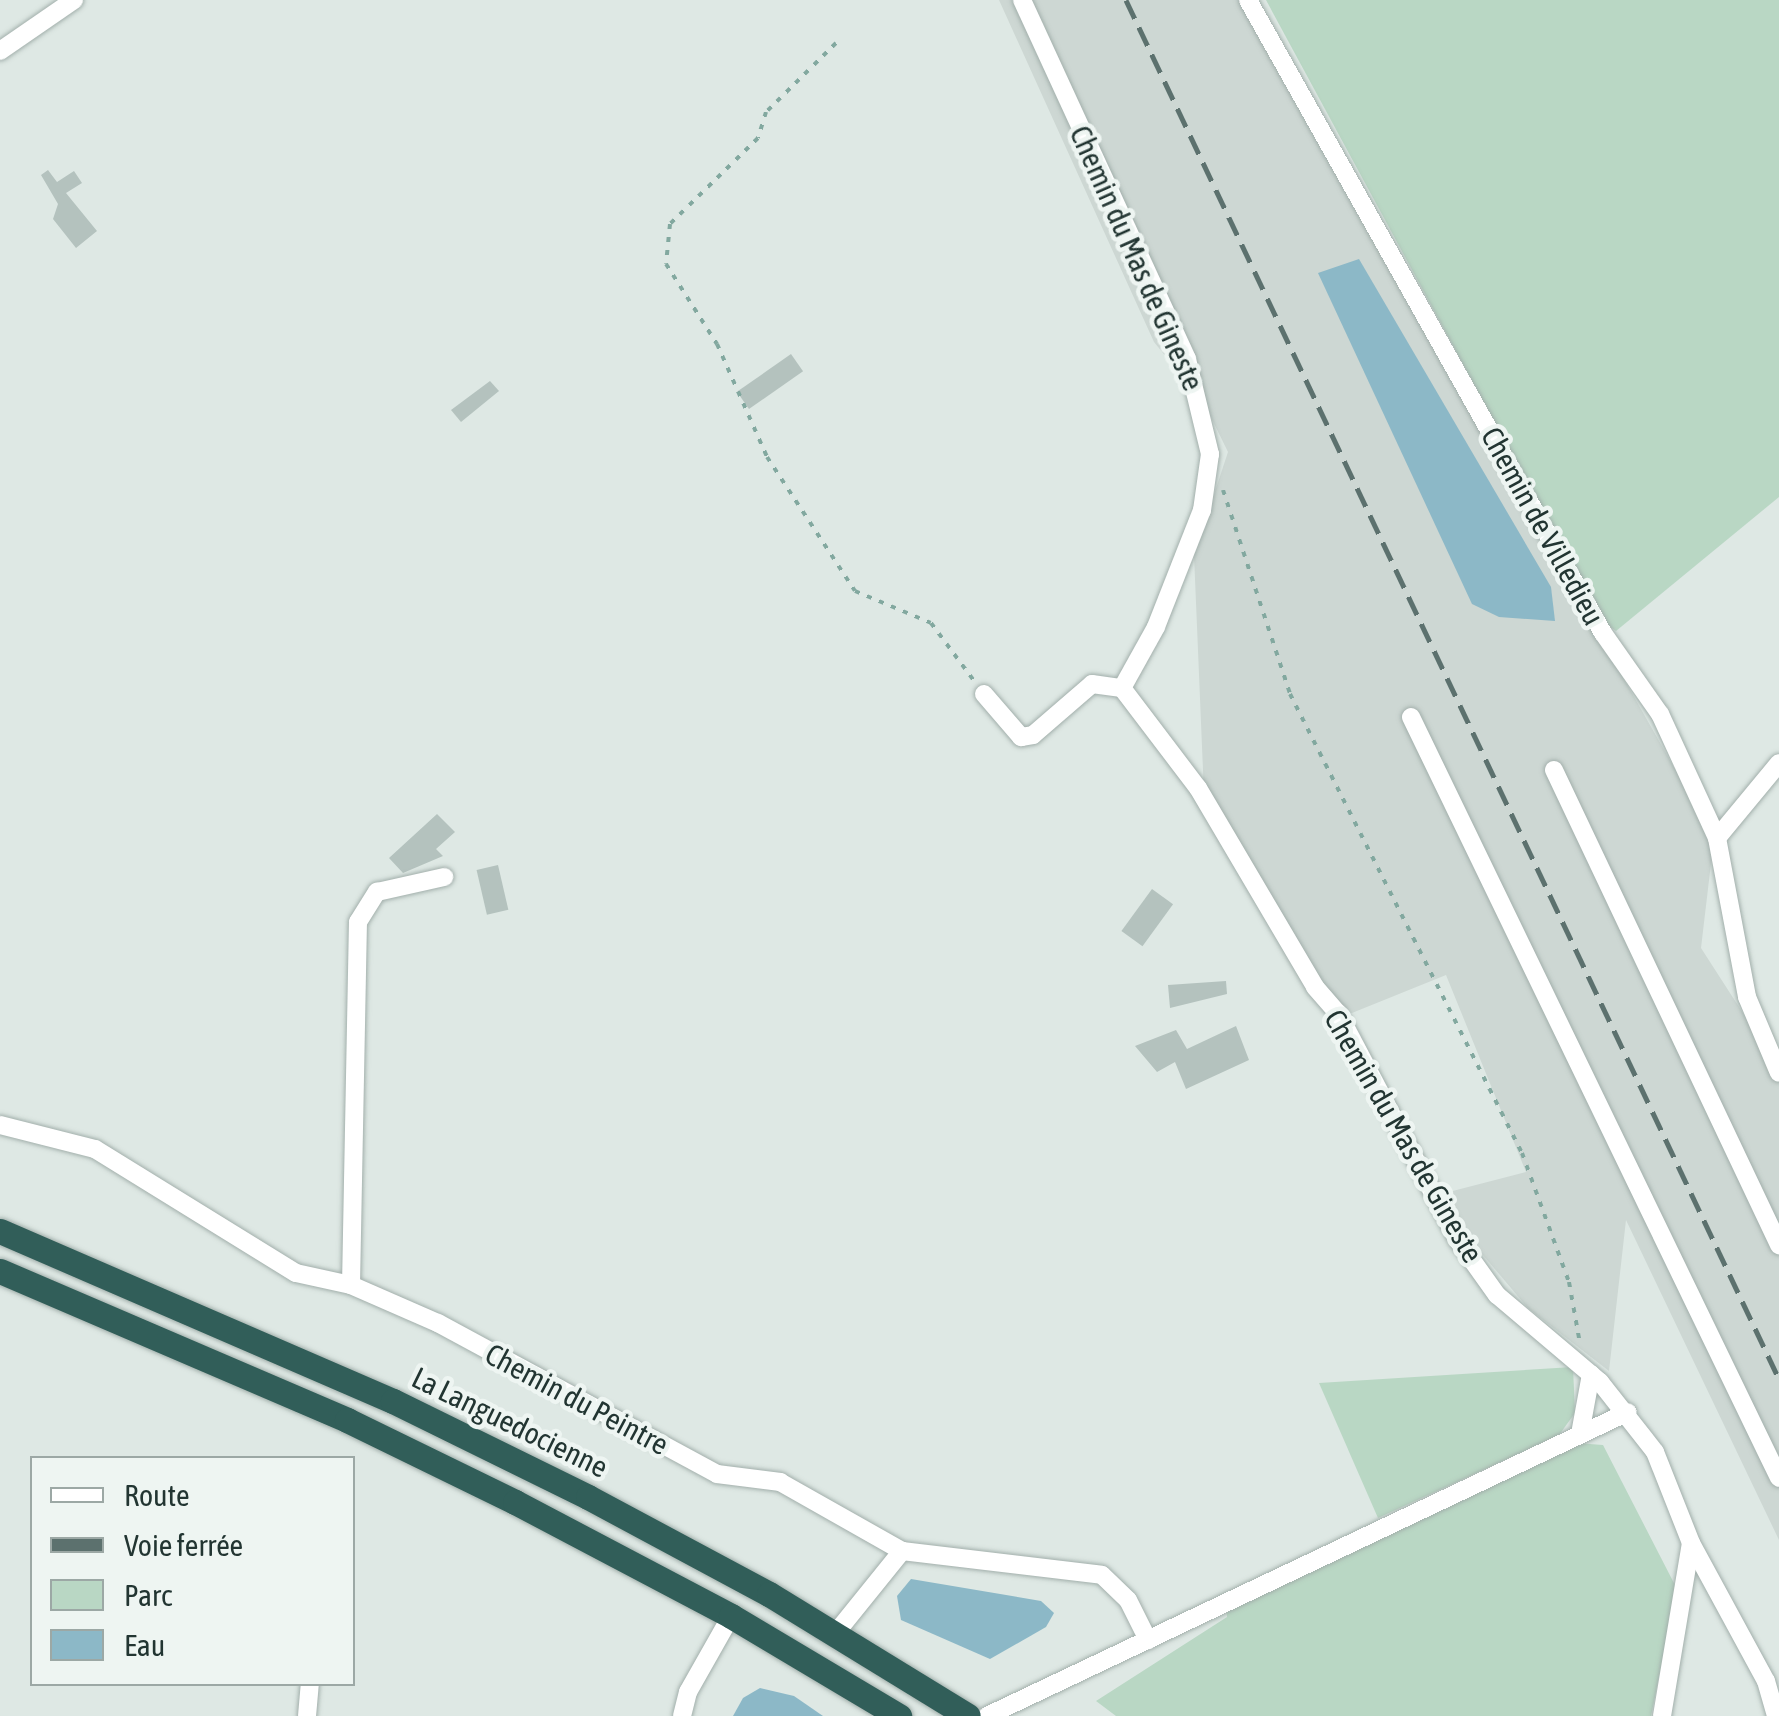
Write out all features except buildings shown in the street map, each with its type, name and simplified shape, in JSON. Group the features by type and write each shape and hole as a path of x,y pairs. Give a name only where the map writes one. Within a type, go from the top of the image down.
{"highway":[{"name":"La Languedocienne","path":"0,1230 462,1434 835,1634 968,1716"},
{"path":"0,1271 347,1420 730,1616 898,1716"}],"street":[{"path":"0,50 73,0"},
{"name":"Chemin du Mas de Gineste","path":"1022,0 1187,359 1210,454 1202,510 1156,627 1122,688 1198,788 1315,986 1338,1013 1456,1239 1498,1295 1628,1412 1655,1452 1691,1543 1766,1682 1776,1716"},
{"name":"Chemin de Villedieu","path":"1248,0 1603,634 1660,714 1717,838 1747,997 1779,1073"},
{"path":"984,694 1021,737 1033,735 1092,684 1122,688"},
{"path":"1411,717 1779,1478"},
{"path":"1717,838 1779,763"},
{"path":"1554,770 1779,1246"},
{"path":"351,1285 358,922 376,892 444,877"},
{"name":"Chemin du Peintre","path":"0,1125 95,1149 296,1274 351,1285 438,1324 717,1474 780,1482 902,1552 1102,1575 1128,1600 1148,1640"},
{"path":"1580,1434 1588,1372"},
{"path":"987,1716 1628,1412"},
{"path":"1662,1716 1691,1543"},
{"path":"835,1634 902,1552"},
{"path":"682,1716 688,1692 730,1616"},
{"path":"307,1716 310,1686"}],"path":[{"path":"836,43 766,112 758,138 670,224 666,264 717,344 766,456 855,590 931,623 984,694"},
{"path":"1206,482 1226,493 1231,504 1290,694 1522,1153 1569,1282 1588,1372"}],"shaded area":[{"path":"999,0 1239,0 1714,838 1701,948 1779,1069 1779,1540 1626,1220 1609,1371 1528,1308 1477,1248 1445,1193 1526,1172 1446,975 1342,1017 1204,794 1194,555 1228,452 1205,405 1154,342"}],"green space":[{"path":"1266,0 1779,0 1779,497 1616,631 1602,621"},
{"path":"1573,1367 1575,1413 1559,1435 1378,1518 1319,1383"},
{"path":"1562,1442 1603,1445 1677,1589 1651,1716 1116,1716 1096,1701 1227,1617 1226,1605"}],"water":[{"path":"1359,259 1551,587 1555,621 1499,617 1472,604 1318,273"},
{"path":"911,1579 1041,1601 1054,1613 1046,1627 990,1659 901,1620 897,1596"},
{"path":"760,1688 794,1696 823,1716 733,1716 743,1698"}],"railway":[{"path":"1126,0 1779,1379"}]}
